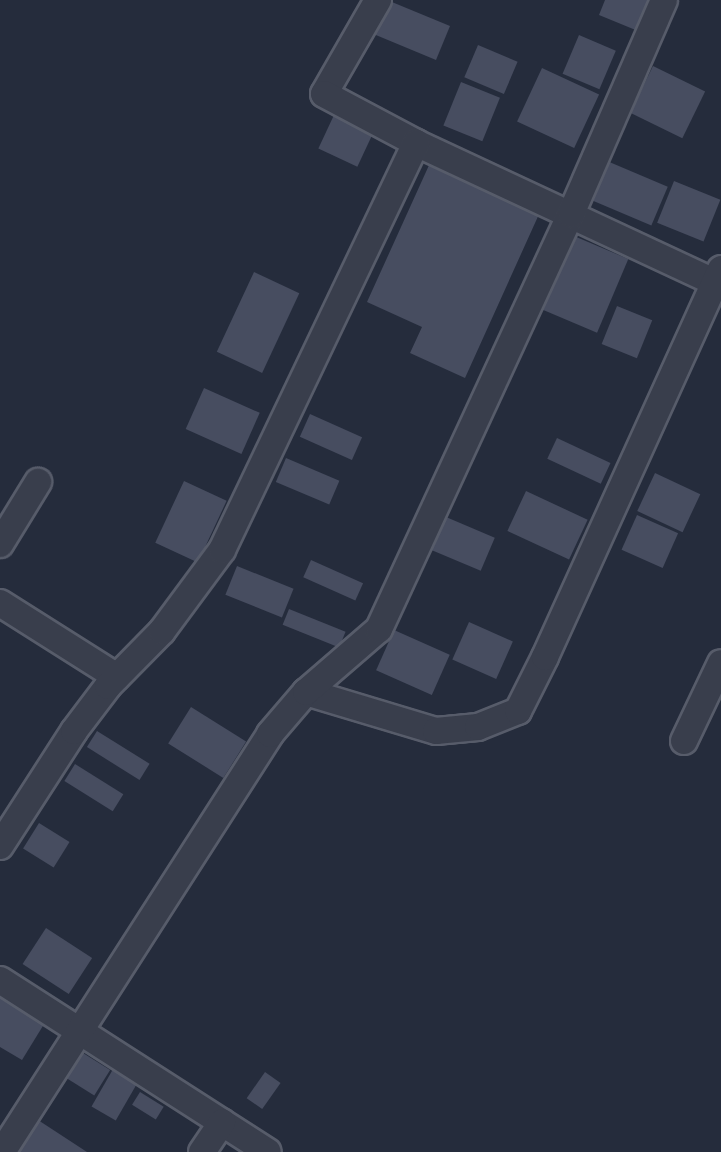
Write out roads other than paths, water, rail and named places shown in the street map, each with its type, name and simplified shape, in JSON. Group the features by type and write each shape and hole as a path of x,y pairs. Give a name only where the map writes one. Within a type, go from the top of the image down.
{"street":[{"path":"306,692 436,731 478,726 517,710 545,657 719,279 416,143 324,94 378,0"},
{"path":"2,1152 218,811 270,734 306,692 379,629 571,214 664,0"},
{"path":"0,846 74,731 117,677 162,631 222,550 416,143"},
{"path":"0,544 38,482"},
{"path":"0,603 117,677"},
{"path":"684,741 721,663"},
{"path":"0,980 268,1152"},
{"path":"202,1152 222,1122"}]}
